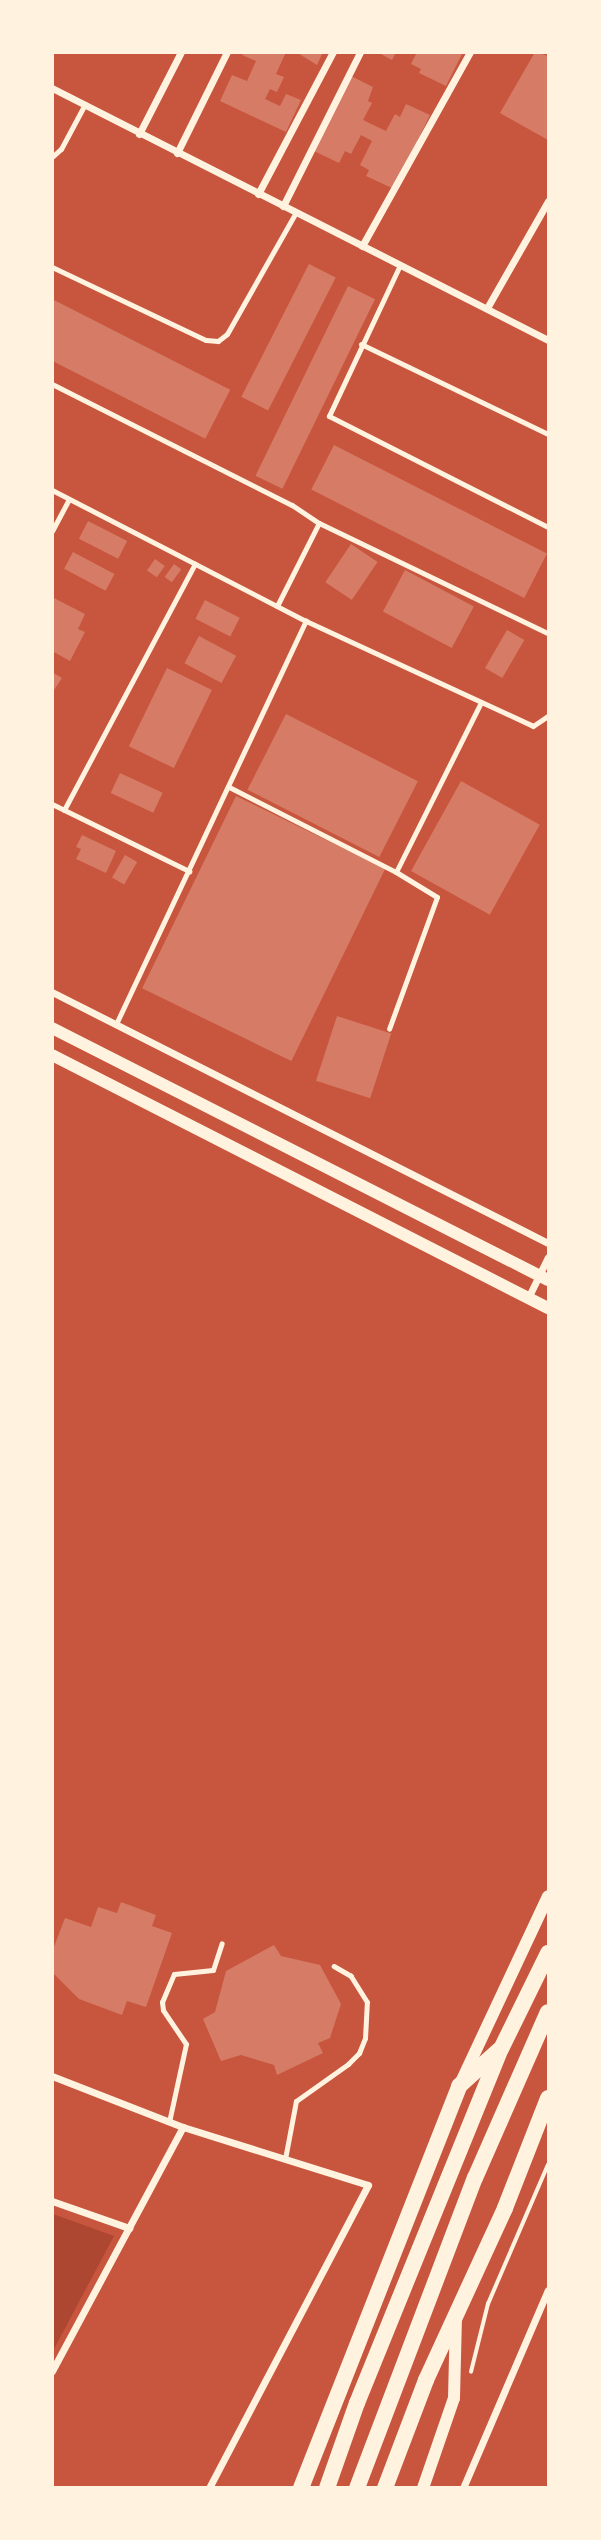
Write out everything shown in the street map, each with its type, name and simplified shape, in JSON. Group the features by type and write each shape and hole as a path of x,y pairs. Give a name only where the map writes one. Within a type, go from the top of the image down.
{"highway":[{"path":"327,2487 357,2403 501,2049 548,1953"},
{"path":"357,2487 475,2178 548,2012"},
{"path":"301,2487 459,2086 501,2049"},
{"path":"385,2487 548,2101"},
{"path":"422,2318 449,2331"}],"street":[{"path":"139,134 181,52"},
{"path":"177,153 227,52"},
{"path":"258,194 333,52"},
{"path":"283,206 360,52"},
{"path":"362,246 470,52"},
{"path":"52,88 548,340"},
{"path":"487,307 548,201"},
{"path":"52,992 548,1243"},
{"path":"52,1028 544,1278"},
{"path":"52,1055 548,1308"},
{"path":"529,1296 544,1278 548,1257"},
{"path":"459,2086 548,1896"},
{"path":"52,2076 183,2127 368,2185 209,2487"},
{"path":"52,2371 183,2127"},
{"path":"52,2201 129,2228"},
{"path":"463,2487 548,2290"},
{"path":"423,2487 454,2398 457,2314"}],"lane":[{"path":"52,157 61,149 85,104"},
{"path":"52,267 206,340 218,341 227,334 296,212"},
{"path":"400,265 329,416 548,527"},
{"path":"361,344 548,434"},
{"path":"52,384 292,505 319,523 548,633"},
{"path":"52,491 306,621 533,726 548,716"},
{"path":"52,531 68,499"},
{"path":"277,606 319,523"},
{"path":"64,810 195,564"},
{"path":"116,1024 306,621"},
{"path":"396,872 481,702"},
{"path":"229,788 396,872 437,897 389,1030"},
{"path":"52,804 189,871"},
{"path":"169,2122 186,2044 163,2010 162,2002 174,1974 214,1970 222,1943"},
{"path":"285,2159 296,2101 348,2064 359,2053 365,2039 368,2002 351,1976 334,1966"}],"path":[{"path":"469,2380 488,2304 548,2165"}],"shaded area":[{"path":"52,2214 114,2236 53,2351"}],"building":[{"path":"244,52 286,52 276,74 284,77 277,92 270,89 265,99 280,106 286,94 301,100 286,132 220,101 232,75 247,81 256,61 242,55"},
{"path":"296,52 323,52 317,65"},
{"path":"377,52 396,52 392,60"},
{"path":"417,52 463,52 446,86 419,73 421,69 411,64"},
{"path":"535,52 548,56 548,140 500,113"},
{"path":"351,76 373,87 368,101 372,103 363,120 386,131 395,114 400,117 406,104 430,115 394,189 366,176 369,170 360,165 372,141 361,135 351,154 345,151 339,163 314,151"},
{"path":"309,264 336,278 268,410 241,397"},
{"path":"348,286 375,299 282,489 256,476"},
{"path":"52,299 230,390 205,439 52,361"},
{"path":"334,445 547,554 524,598 311,490"},
{"path":"88,521 127,541 118,559 79,539"},
{"path":"351,544 378,562 352,600 325,582"},
{"path":"73,552 114,574 106,591 64,569"},
{"path":"155,559 165,566 157,577 147,570"},
{"path":"174,564 181,569 172,582 165,577"},
{"path":"405,570 474,607 452,648 383,611"},
{"path":"52,597 85,614 78,629 85,632 70,661 52,651"},
{"path":"205,600 240,618 230,636 195,619"},
{"path":"507,630 524,640 502,678 485,668"},
{"path":"199,636 236,656 222,683 184,663"},
{"path":"167,668 212,690 174,768 129,746"},
{"path":"52,672 62,678 52,693"},
{"path":"286,714 418,781 379,857 247,790"},
{"path":"120,773 163,793 153,813 111,793"},
{"path":"461,781 540,825 490,915 411,871"},
{"path":"236,796 385,869 291,1061 142,988"},
{"path":"82,835 116,851 106,873 76,859 81,849 76,847"},
{"path":"125,855 137,862 124,885 112,878"},
{"path":"337,1016 391,1034 370,1098 316,1081"},
{"path":"121,1902 156,1915 152,1926 172,1933 146,2007 127,2001 122,2015 79,1999 52,1972 52,1952 65,1918 91,1927 98,1907 117,1913"},
{"path":"274,1945 281,1956 320,1965 341,2004 330,2038 318,2043 323,2053 277,2075 274,2065 241,2055 221,2061 203,2019 215,2012 226,1971"}]}
